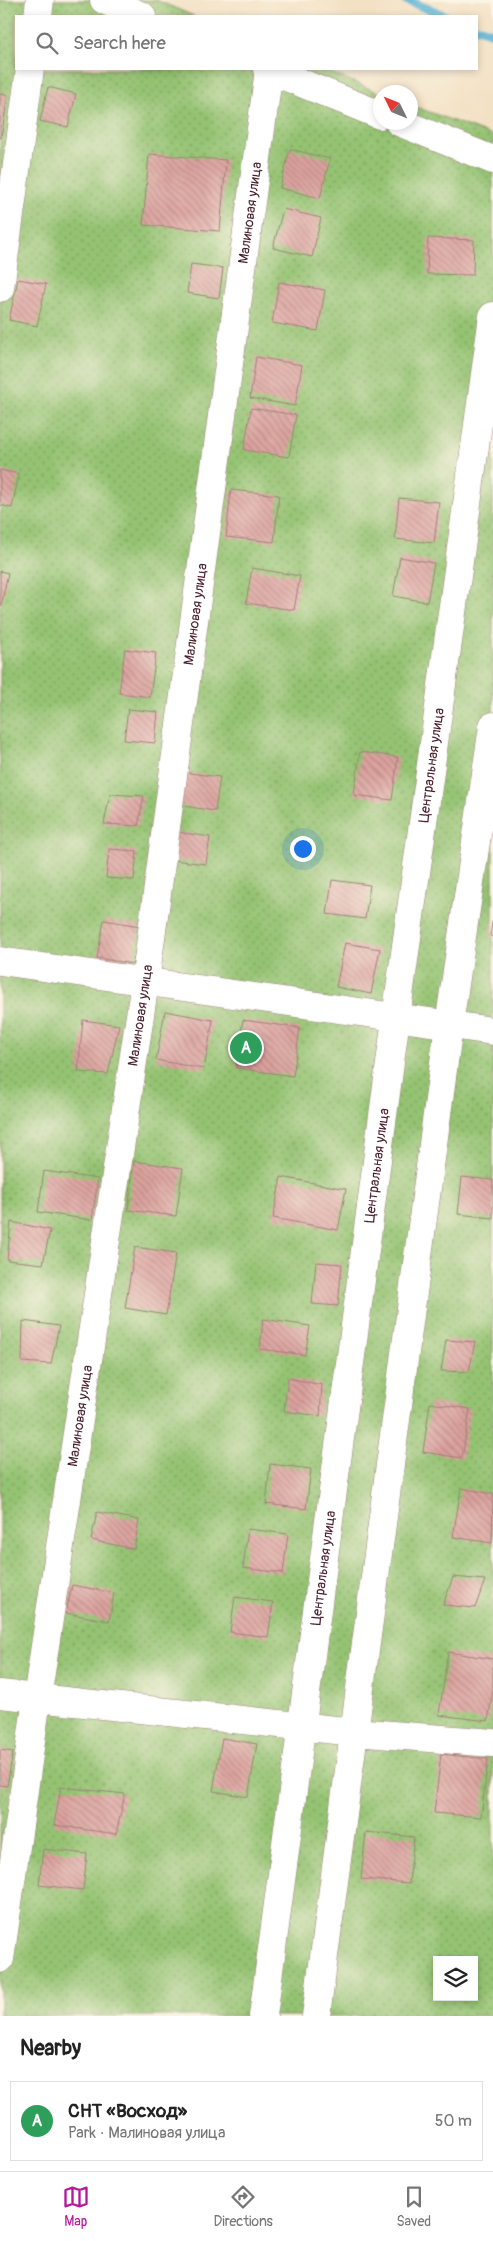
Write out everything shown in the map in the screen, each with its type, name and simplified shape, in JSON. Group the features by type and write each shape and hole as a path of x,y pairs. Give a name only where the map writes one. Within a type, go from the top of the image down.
{"street":[{"path":"38,15 40,0"},
{"path":"104,0 140,15"},
{"path":"0,288 30,70"},
{"name":"Малиновая улица","path":"0,1960 37,1699 145,982 268,70"},
{"path":"270,70 373,112"},
{"path":"418,129 493,160"},
{"name":"Центральная улица","path":"263,2016 396,1018 493,316"},
{"path":"316,2016 449,1025 493,726"},
{"path":"0,961 493,1031"},
{"path":"0,1694 354,1732 493,1743"}],"green space":[{"path":"0,0 156,0 192,15 15,15 15,70 324,70 373,90 373,130 418,130 418,108 493,136 493,2016 0,2016"}],"building":[{"path":"48,87 76,94 68,127 40,121"},
{"path":"0,94 8,95 1,138 0,138"},
{"path":"290,149 330,159 320,198 280,188"},
{"path":"149,154 226,160 220,231 143,225"},
{"path":"283,209 321,218 312,257 273,248"},
{"path":"428,238 474,240 473,275 427,274"},
{"path":"191,264 223,268 219,298 187,293"},
{"path":"18,279 46,284 37,326 9,320"},
{"path":"279,282 325,290 318,331 272,323"},
{"path":"256,357 302,365 295,406 250,398"},
{"path":"251,408 296,415 289,457 244,450"},
{"path":"0,470 19,474 12,508 0,505"},
{"path":"231,490 279,495 274,542 226,537"},
{"path":"399,498 439,502 434,543 395,539"},
{"path":"400,557 434,563 427,602 393,596"},
{"path":"252,568 300,576 294,610 246,603"},
{"path":"0,571 8,573 1,606 0,605"},
{"path":"125,649 156,653 150,697 119,693"},
{"path":"128,709 158,712 155,743 124,740"},
{"path":"360,752 398,757 392,800 354,795"},
{"path":"182,772 220,777 215,811 177,805"},
{"path":"110,794 144,796 138,826 104,824"},
{"path":"177,832 210,837 206,864 173,860"},
{"path":"109,849 137,851 134,880 106,878"},
{"path":"332,880 370,885 365,919 327,914"},
{"path":"104,920 140,926 133,964 97,958"},
{"path":"493,922 493,937 490,936"},
{"path":"345,943 380,949 371,994 336,987"},
{"path":"165,1011 213,1020 204,1069 156,1060"},
{"path":"83,1020 119,1025 108,1074 78,1072"},
{"path":"243,1020 300,1028 293,1076 236,1068"},
{"path":"134,1161 183,1168 176,1216 128,1210"},
{"path":"44,1171 98,1179 92,1220 38,1212"},
{"path":"281,1177 346,1189 338,1230 273,1218"},
{"path":"462,1177 493,1180 493,1218 458,1214"},
{"path":"11,1222 50,1230 43,1264 7,1260"},
{"path":"135,1247 176,1253 166,1315 125,1308"},
{"path":"316,1262 342,1264 338,1306 312,1304"},
{"path":"263,1319 310,1326 305,1355 260,1349"},
{"path":"23,1321 59,1326 51,1364 22,1362"},
{"path":"446,1340 475,1342 469,1372 441,1371"},
{"path":"288,1378 322,1385 320,1416 284,1411"},
{"path":"430,1403 470,1409 462,1458 423,1452"},
{"path":"270,1464 311,1469 306,1509 266,1504"},
{"path":"461,1488 493,1494 492,1543 453,1537"},
{"path":"97,1512 139,1520 134,1549 91,1540"},
{"path":"248,1529 288,1534 283,1573 243,1568"},
{"path":"453,1577 485,1580 475,1608 443,1605"},
{"path":"72,1585 114,1593 109,1621 66,1613"},
{"path":"235,1597 273,1602 268,1637 230,1632"},
{"path":"448,1652 493,1659 493,1689 488,1721 439,1715"},
{"path":"222,1738 257,1744 248,1797 213,1791"},
{"path":"0,1750 13,1752 7,1786 0,1785"},
{"path":"441,1754 488,1759 481,1817 434,1813"},
{"path":"61,1787 125,1794 116,1834 54,1825"},
{"path":"366,1832 414,1837 409,1883 361,1879"},
{"path":"43,1849 87,1854 83,1890 39,1885"}],"waterway":[{"path":"406,0 444,15"},
{"path":"478,28 493,33"}],"place":[{"name":"СНТ «Восход»","path":"246,1048"}]}
